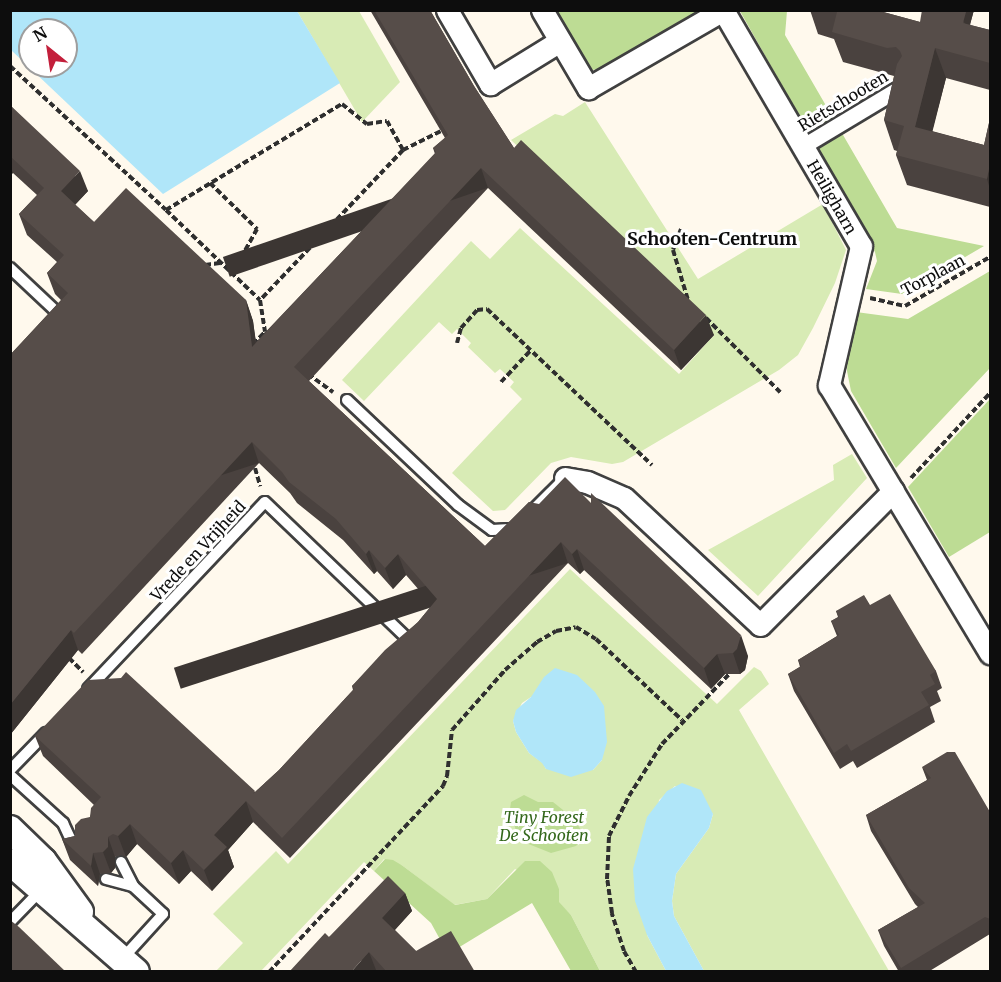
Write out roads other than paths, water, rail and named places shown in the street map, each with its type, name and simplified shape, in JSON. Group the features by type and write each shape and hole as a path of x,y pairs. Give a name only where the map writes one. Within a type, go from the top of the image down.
{"street":[{"path":"447,10 490,84 560,41"},
{"name":"Heiligharn","path":"542,10 588,88 723,10 861,246 829,385 990,653"},
{"name":"Rietschooten","path":"802,146 903,86"},
{"path":"565,478 587,482 624,498 760,625 893,491"},
{"path":"10,829 43,861 92,930"},
{"path":"10,862 92,930 129,965"}],"lane":[{"path":"10,268 59,314"},
{"path":"346,400 458,505 492,530 513,530 565,478"},
{"name":"Vrede en Vrijheid","path":"79,698 265,502 408,639"},
{"path":"10,770 56,722"},
{"path":"10,775 63,823 82,830"},
{"path":"63,823 76,852"},
{"path":"121,862 133,886 163,914 129,965"},
{"path":"106,879 133,886"},
{"path":"10,922 41,890"}],"water":[{"path":"10,11 297,11 340,83 163,194 41,78 78,78 78,18 18,18 18,57 11,50"},
{"path":"555,668 577,675 595,692 604,706 607,742 602,760 593,770 571,777 546,769 529,753 516,732 513,721 516,710 531,697 544,677"},
{"path":"682,783 701,790 713,814 709,828 676,874 672,901 674,916 704,971 666,971 647,935 635,901 633,869 647,817 667,791"}],"district":[{"name":"Schooten-Centrum","path":"712,239"}],"park label":[{"name":"Tiny Forest De Schooten","path":"544,826"}]}
